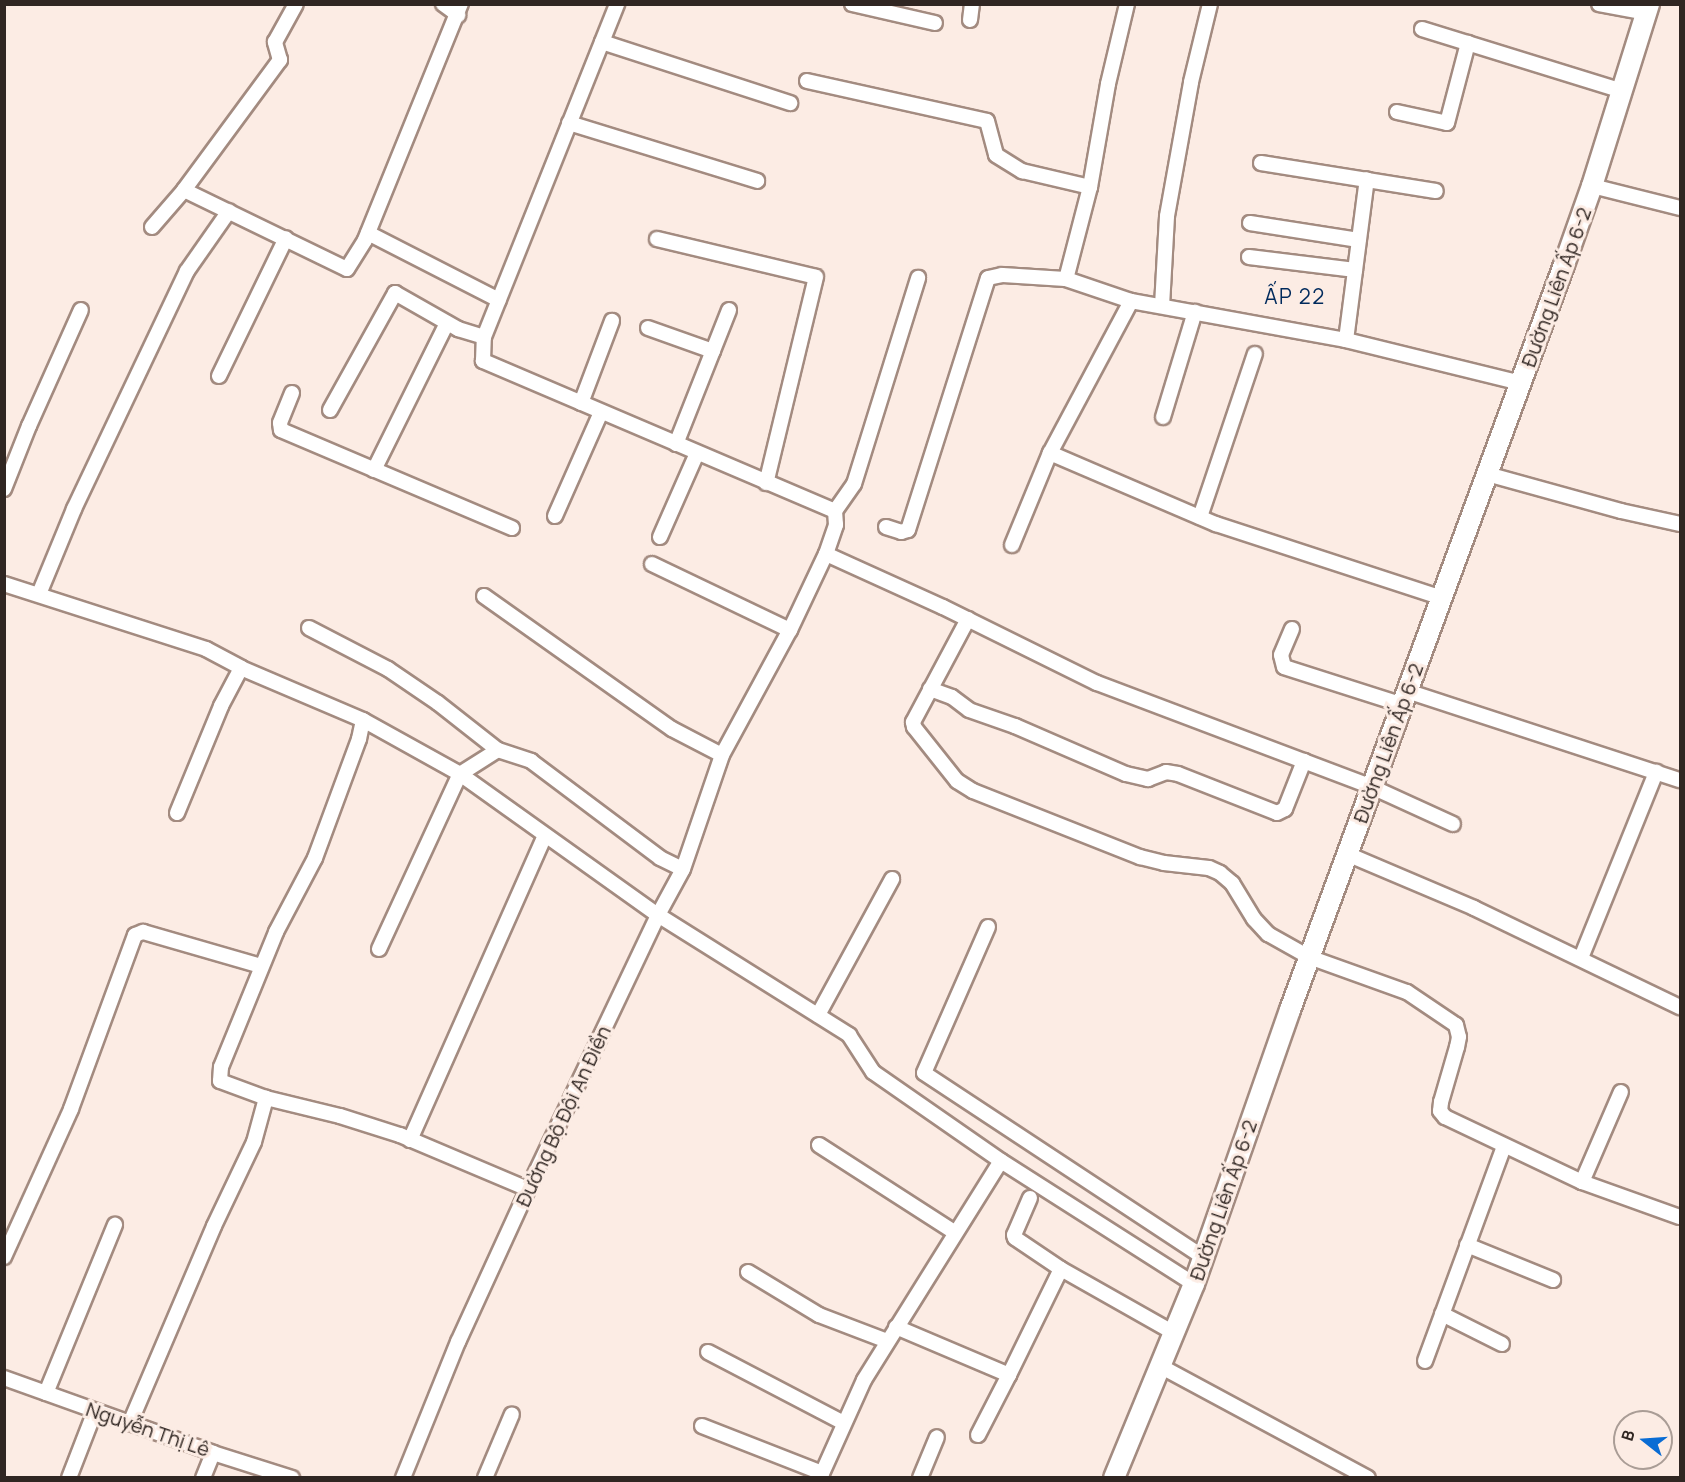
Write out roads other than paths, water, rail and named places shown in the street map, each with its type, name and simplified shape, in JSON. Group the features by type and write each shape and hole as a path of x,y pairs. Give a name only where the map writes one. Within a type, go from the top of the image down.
{"street":[{"path":"152,228 184,190 280,60 275,42 296,4"},
{"path":"184,190 347,269 368,233 460,10 443,4"},
{"path":"617,4 484,337 483,361 835,511 854,484 918,278"},
{"path":"852,4 935,23"},
{"path":"970,20 972,4"},
{"path":"1066,279 1090,187 1108,84 1127,4"},
{"path":"1162,306 1167,216 1191,82 1210,4"},
{"path":"1599,4 1648,9"},
{"name":"Đường Liên Ấp 6-2","path":"1114,1478 1194,1284 1309,957 1592,186 1648,9"},
{"path":"1422,29 1622,91"},
{"path":"602,42 790,102"},
{"path":"1397,112 1447,123 1468,43"},
{"path":"807,81 987,121 996,155 1022,171 1090,187"},
{"path":"569,123 757,181"},
{"path":"1261,163 1436,191"},
{"path":"1346,340 1367,179"},
{"path":"1592,186 1680,208"},
{"path":"39,594 74,509 187,271 229,211"},
{"path":"1251,223 1359,240"},
{"path":"368,233 499,300"},
{"path":"219,376 286,238"},
{"path":"657,239 816,277 766,483"},
{"path":"1249,257 1355,270"},
{"path":"886,527 904,532 908,530 988,278 1002,275 1066,279 1131,301 1346,340 1521,384"},
{"path":"330,410 395,293 447,323 484,337"},
{"path":"1012,545 1050,453 1131,301"},
{"path":"4,489 29,426 81,310"},
{"path":"676,444 729,310"},
{"path":"1163,417 1195,312"},
{"path":"581,403 612,321"},
{"path":"374,470 447,323"},
{"path":"648,328 713,351"},
{"path":"1200,517 1255,354"},
{"path":"292,393 280,423 281,430 512,528"},
{"path":"555,516 601,412"},
{"path":"660,537 697,453"},
{"path":"1050,453 1200,517 1442,598"},
{"path":"1487,474 1611,508 1680,524"},
{"name":"Đường Bộ Đội An Điền","path":"403,1478 458,1342 528,1189 658,915 683,869 722,755 790,630 826,554 836,525 835,511"},
{"path":"826,554 968,619 1097,683 1372,787 1453,824"},
{"path":"652,564 790,630"},
{"path":"4,584 206,649 241,668 363,720 460,774 658,915 849,1035 873,1072 1001,1161 1194,1284"},
{"path":"484,596 672,729 722,755"},
{"path":"968,619 915,716 913,726 957,781 973,791 1140,857 1164,863 1209,868 1220,873 1232,883 1262,929 1309,957 1407,992 1456,1025 1459,1037 1440,1111 1452,1122 1582,1182 1680,1216"},
{"path":"309,628 388,669 438,703 498,750 531,761 660,858 683,869"},
{"path":"1292,630 1281,656 1284,667 1405,698 1680,780"},
{"path":"177,813 221,706 241,668"},
{"path":"930,689 952,697 969,710 1016,726 1126,774 1148,779 1166,772 1178,774 1277,813 1285,809 1304,761"},
{"path":"363,720 359,739 315,858 261,966 219,1078 220,1082 266,1098 340,1116 410,1140 528,1189"},
{"path":"380,949 460,774 498,750"},
{"path":"1581,958 1656,772"},
{"path":"410,1140 545,836"},
{"path":"1347,854 1474,908 1680,1006"},
{"path":"818,1016 892,879"},
{"path":"988,927 924,1073 1203,1257"},
{"path":"4,1257 71,1109 135,935 143,932 261,966"},
{"path":"1582,1182 1621,1092"},
{"path":"130,1423 214,1226 254,1142 266,1098"},
{"path":"819,1145 954,1232"},
{"path":"1425,1361 1504,1146"},
{"path":"702,1426 821,1475 864,1380 954,1232 1001,1161"},
{"path":"1030,1198 1014,1237 1061,1269 1174,1333"},
{"path":"46,1393 115,1225"},
{"path":"1467,1245 1553,1280"},
{"path":"978,1435 1061,1269"},
{"path":"748,1272 819,1315 887,1341"},
{"path":"1442,1314 1502,1344"},
{"path":"896,1327 1009,1375"},
{"path":"708,1352 844,1424"},
{"path":"1160,1366 1368,1478"},
{"name":"Nguyễn Thị Lê","path":"4,1378 213,1453 292,1478"},
{"path":"69,1478 95,1411"},
{"path":"485,1478 512,1414"},
{"path":"920,1478 937,1437"},
{"path":"203,1478 213,1453"}],"district":[{"name":"ẤP 22","path":"1295,296"}]}
